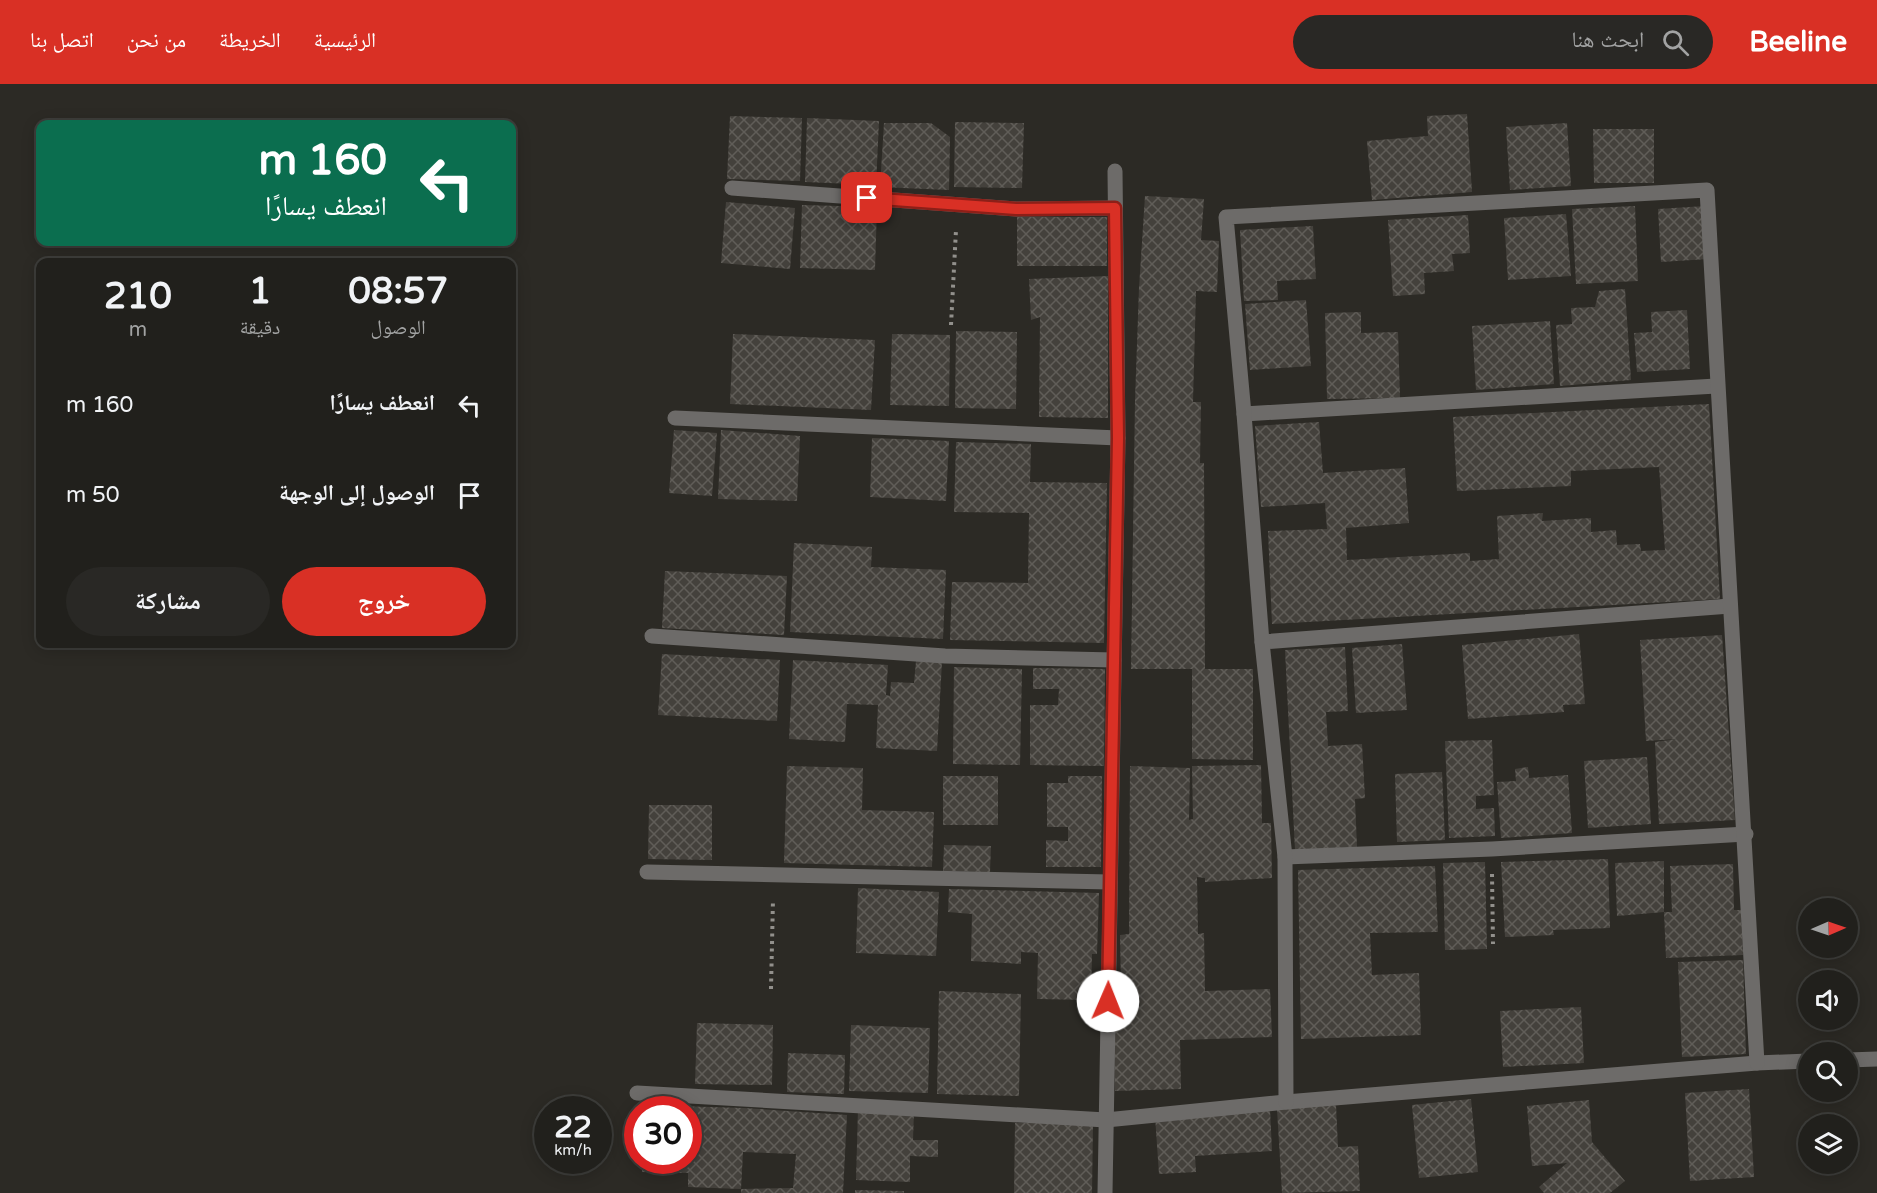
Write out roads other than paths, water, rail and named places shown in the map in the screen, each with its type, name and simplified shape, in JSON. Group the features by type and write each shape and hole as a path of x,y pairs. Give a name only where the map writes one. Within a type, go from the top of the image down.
{"street":[{"path":"1105,1193 1118,438 1115,171"},
{"path":"732,188 1016,209 1115,208"},
{"path":"1286,1102 1285,857 1262,642 1226,217 1707,190 1716,386 1746,834 1757,1063"},
{"path":"1244,414 1716,386"},
{"path":"675,418 1118,438"},
{"path":"1262,642 1730,606"},
{"path":"652,636 945,656 1114,660"},
{"path":"1285,857 1492,849 1746,834"},
{"path":"646,872 1110,882"},
{"path":"1858,1060 1877,1059"},
{"path":"637,1093 1106,1120 1286,1102 1798,1061"}]}
